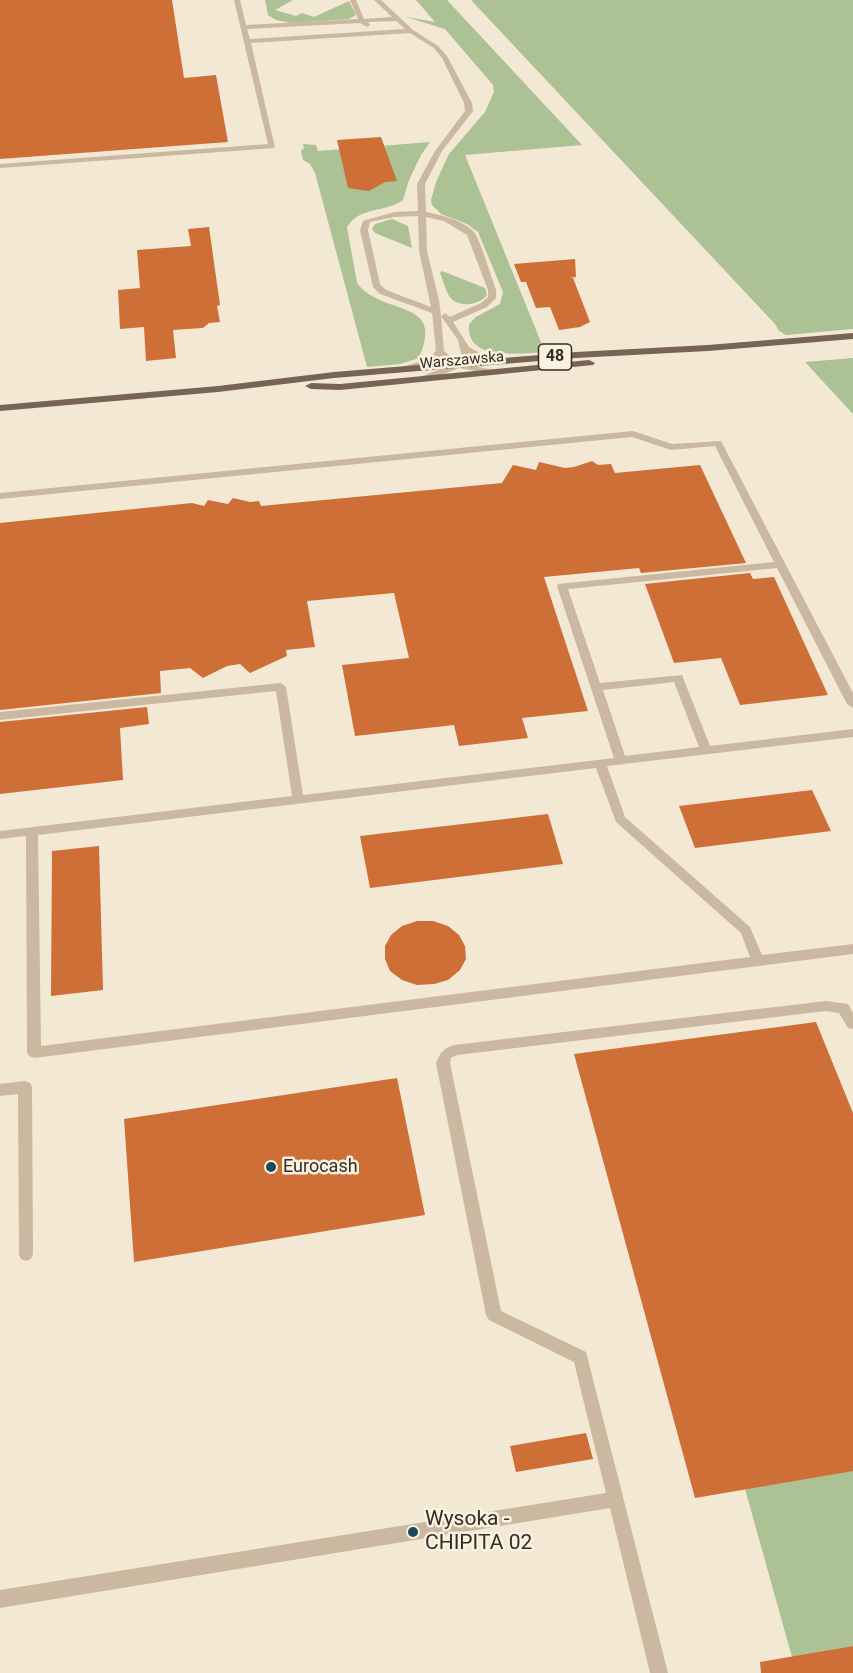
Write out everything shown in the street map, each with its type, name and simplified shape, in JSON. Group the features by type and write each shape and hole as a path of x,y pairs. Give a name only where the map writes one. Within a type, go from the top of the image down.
{"main road":[{"name":"Warszawska","path":"0,408 504,361 853,336"},
{"name":"Warszawska","path":"218,389 340,387 495,373 708,348"}],"lane":[{"path":"0,166 272,146 237,0"},
{"path":"353,0 362,21 380,33 420,44 445,57"},
{"path":"377,0 411,31 436,47 445,57 468,103 469,111 439,151 421,184 423,251 435,300 440,352 446,360 458,365 495,373"},
{"path":"244,29 397,19"},
{"path":"247,42 411,31"},
{"path":"436,312 383,292 376,285 364,230 367,222 385,215 421,212 464,228 471,234 492,290 492,298 484,305 447,321"},
{"path":"420,380 458,365 466,358 467,350 463,340 447,321 435,300"},
{"path":"467,350 481,357 504,361"},
{"path":"403,370 429,362 440,352"},
{"path":"0,496 633,434 670,447 718,443 853,704"},
{"path":"621,761 562,586 781,564"},
{"path":"596,687 678,678 706,751"},
{"path":"0,716 281,687 298,800"},
{"path":"0,835 853,734"},
{"path":"600,764 620,819 747,930 758,961"},
{"path":"32,832 34,1052 853,949"},
{"path":"659,1673 581,1357 494,1315 442,1063 446,1055 454,1050 465,1048 826,1006 843,1008 853,1024"},
{"path":"0,1090 25,1087 26,1254"},
{"path":"0,1599 616,1499"}],"green space":[{"path":"265,0 293,0 275,10 296,16 302,13 314,17 349,1 356,15 349,19 292,23 276,20 268,15"},
{"path":"416,0 447,0 582,145 465,155 545,352 496,353 476,345 470,336 469,324 476,317 500,304 503,292 478,232 467,224 441,214 432,205 431,200 436,182 449,154 485,112 494,92 493,85 445,29 406,17 435,22"},
{"path":"471,0 853,0 853,329 786,335 779,331 775,324"},
{"path":"430,142 409,180 403,200 359,216 347,227 357,283 368,293 418,316 424,325 425,339 419,358 400,364 367,367 315,173 310,164 303,160 301,150 304,149 303,144 316,145 318,151"},
{"path":"392,219 408,226 412,248 375,233 372,229 375,224"},
{"path":"442,271 485,288 487,295 479,301 468,304 453,300 449,296 440,273"},
{"path":"853,358 853,414 805,362"},
{"path":"853,1451 853,1646 792,1657 745,1489"}],"building":[{"path":"0,0 172,0 184,78 216,75 228,142 0,159"},
{"path":"381,137 397,181 385,182 369,191 348,188 337,140"},
{"path":"209,227 220,305 217,306 220,322 209,323 203,328 173,330 176,358 146,361 144,327 120,329 118,290 140,288 137,250 191,246 188,229"},
{"path":"575,259 576,277 569,278 573,278 590,322 580,327 559,330 550,307 536,308 526,282 521,282 514,264"},
{"path":"592,461 598,465 611,464 615,473 700,465 746,563 641,573 639,568 544,577 588,711 522,718 528,738 459,746 454,725 355,736 342,665 409,658 394,593 307,601 315,647 286,650 287,656 250,673 240,664 227,666 203,678 190,668 160,671 161,693 0,710 0,523 192,503 204,506 208,500 228,504 233,498 250,502 259,501 261,506 502,483 513,465 536,470 539,462 565,468"},
{"path":"750,573 753,579 774,577 828,695 740,705 721,658 674,663 645,584"},
{"path":"147,707 149,724 120,728 123,780 0,794 0,722"},
{"path":"812,790 831,831 695,848 679,806"},
{"path":"548,814 563,864 370,888 360,836"},
{"path":"99,846 103,990 51,996 52,851"},
{"path":"417,921 433,921 448,926 459,935 465,946 466,959 460,970 448,980 417,985 402,980 390,971 385,959 385,946 391,935 402,926"},
{"path":"816,1022 853,1113 853,1471 695,1498 574,1054"},
{"name":"Eurocash","path":"397,1078 425,1215 134,1262 124,1119"},
{"path":"586,1433 593,1459 516,1472 510,1446"},
{"path":"853,1646 853,1673 761,1673 760,1662"}],"place":[{"name":"Eurocash","path":"271,1167"},
{"name":"Wysoka - CHIPITA 02","path":"413,1532"}]}
